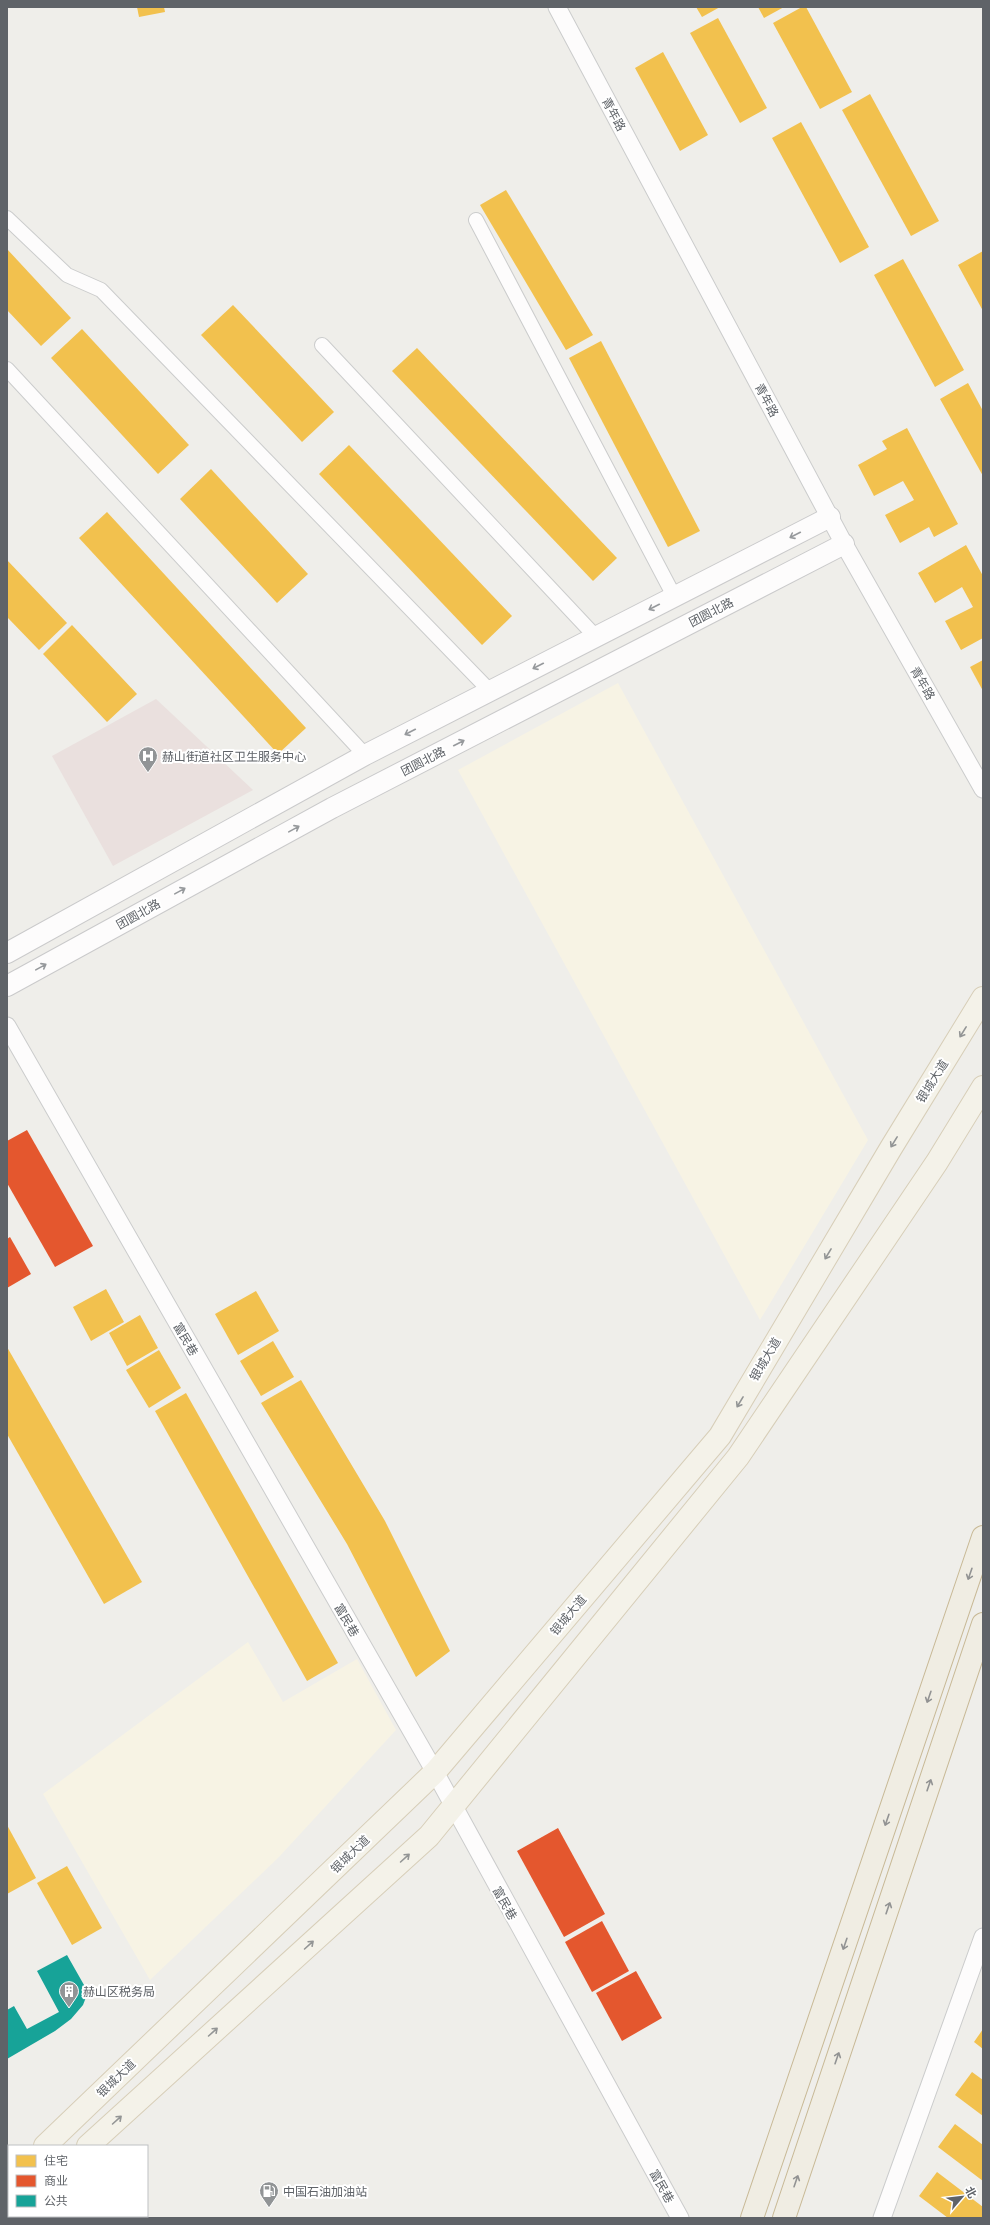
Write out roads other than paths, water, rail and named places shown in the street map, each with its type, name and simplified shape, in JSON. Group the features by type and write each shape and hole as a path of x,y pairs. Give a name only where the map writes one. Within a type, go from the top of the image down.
{"highway":[{"path":"752,2218 983,1537"},
{"path":"784,2218 983,1624"}],"main road":[{"path":"7,953 365,755 830,517"},
{"name":"团圆北路","path":"7,986 332,808 844,544"},
{"name":"银城大道","path":"47,2145 435,1772 720,1436 891,1148 983,998"},
{"path":"89,2145 429,1836 738,1457 937,1162 983,1087"}],"street":[{"name":"青年路","path":"557,7 844,544 983,789"},
{"path":"7,218 67,275 101,290 490,691"},
{"path":"476,220 674,596"},
{"path":"322,345 596,637"},
{"path":"7,369 365,755"},
{"name":"富民巷","path":"7,1026 435,1772 452,1807 680,2218"},
{"path":"882,2218 983,1937"}],"place":[{"name":"赫山街道社区卫生服务中心","path":"148,773"},
{"name":"赫山区税务局","path":"69,2008"},
{"name":"中国石油加油站","path":"269,2208"}]}
